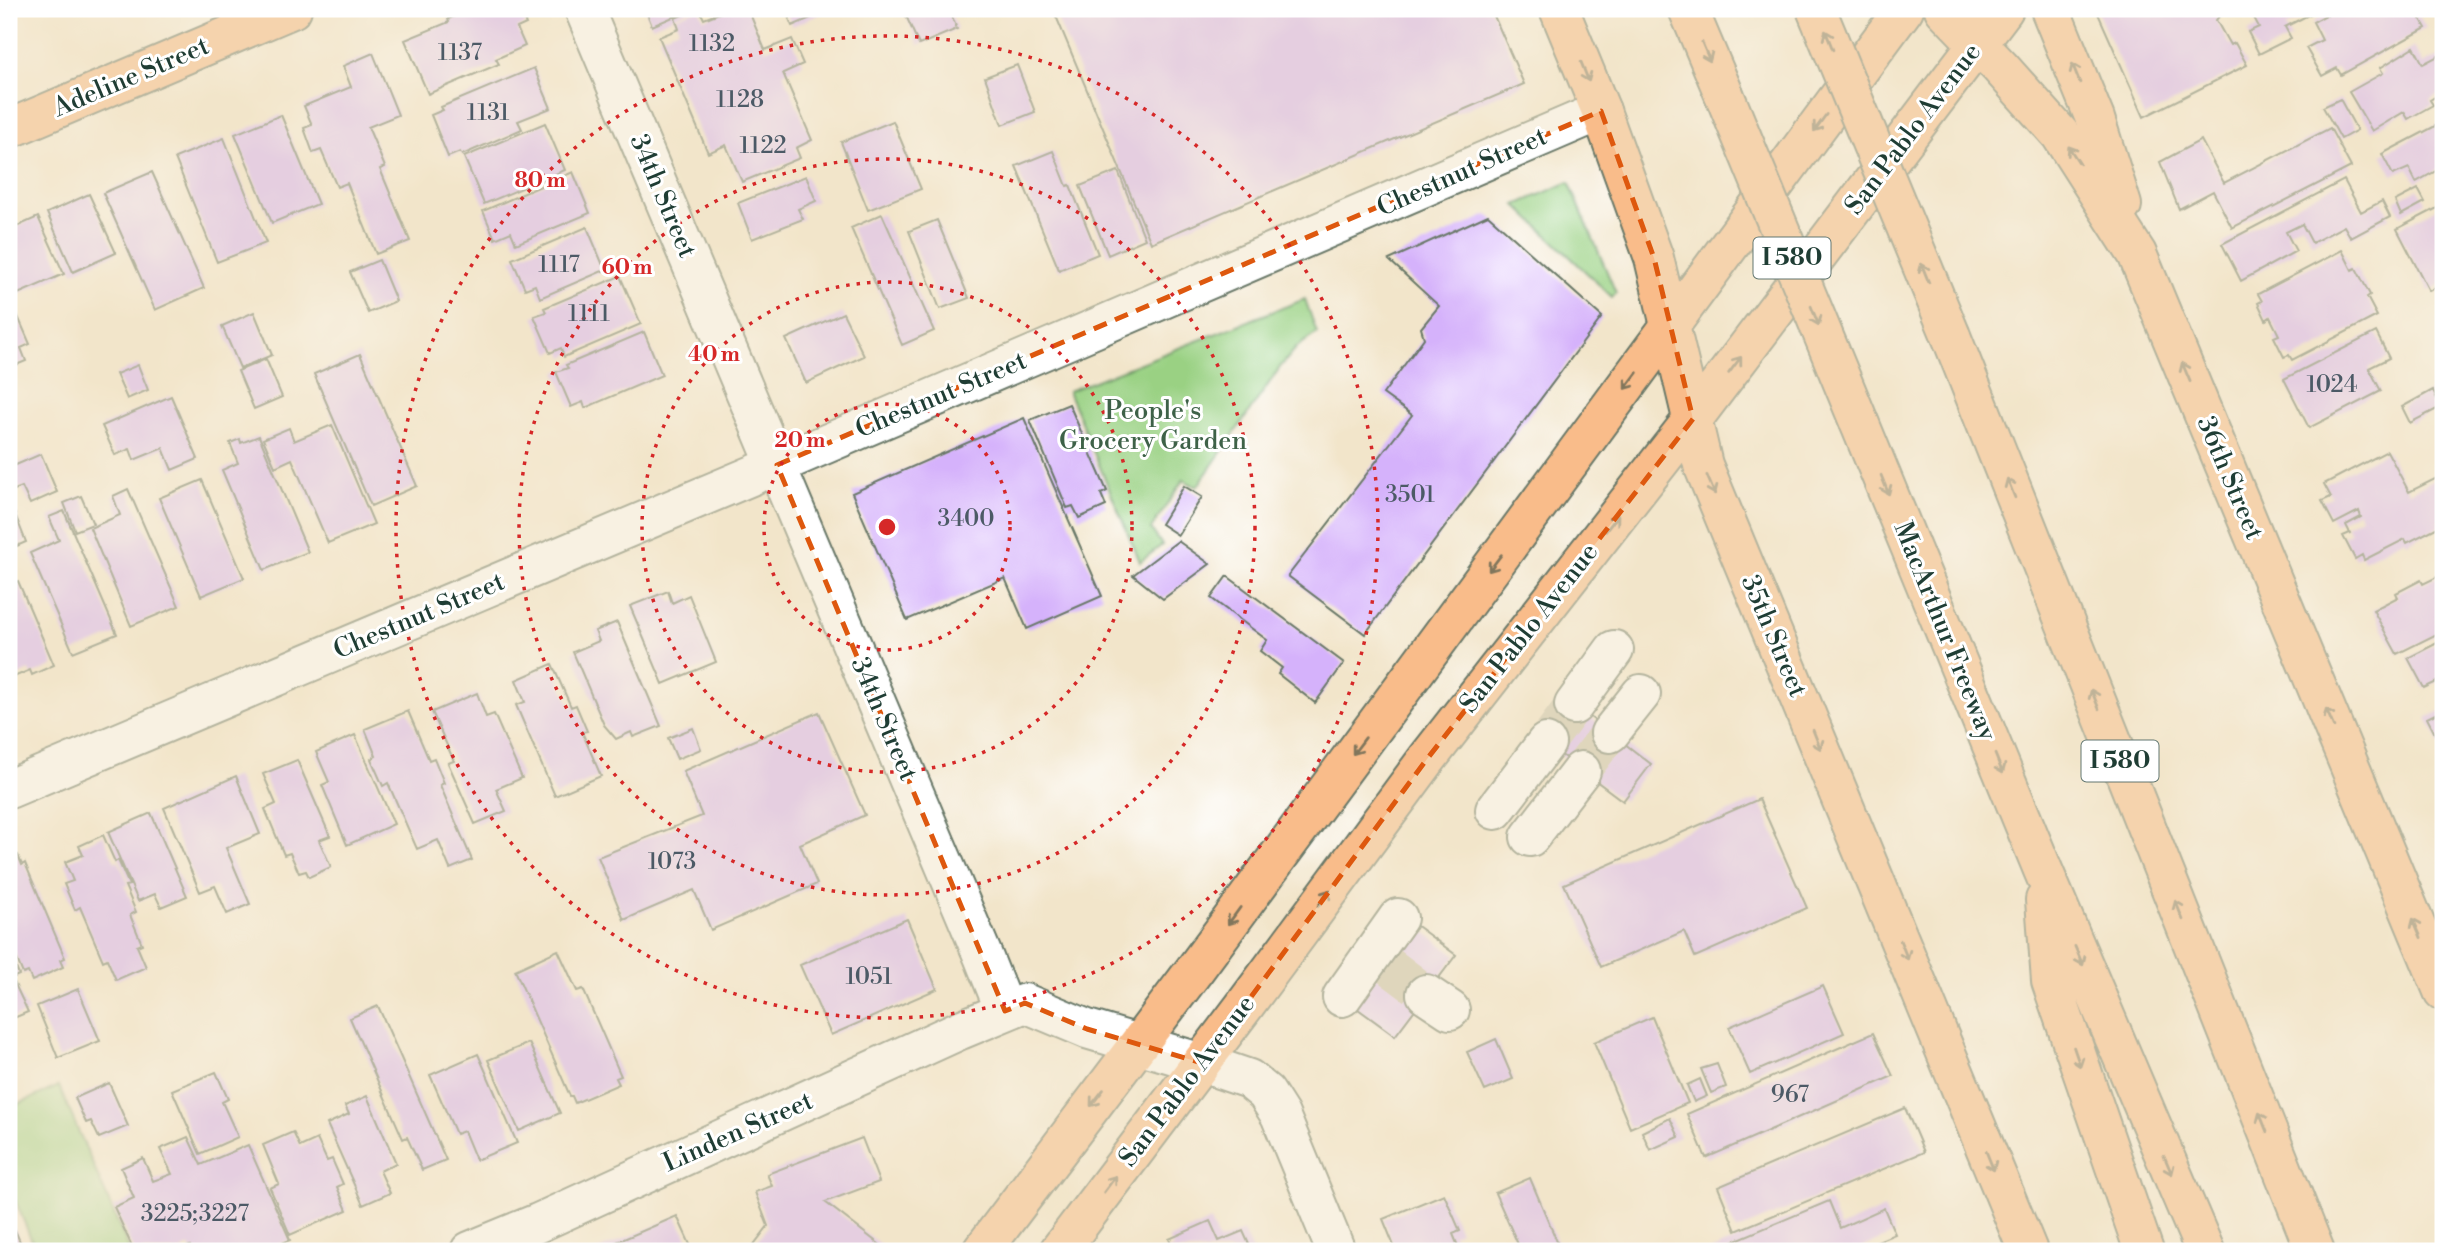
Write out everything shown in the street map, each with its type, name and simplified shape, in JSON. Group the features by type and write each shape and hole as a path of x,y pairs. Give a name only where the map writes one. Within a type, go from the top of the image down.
{"main road":[{"name":"Adeline Street","path":"9,129 292,9"},
{"name":"35th Street","path":"1559,9 1601,111 1654,258 1703,465 2028,1251"},
{"name":"MacArthur Freeway","path":"1688,9 2043,870 2205,1251"},
{"name":"I 580","path":"1816,9 1951,336 2315,1251"},
{"path":"982,1251 1672,326 1904,9"},
{"name":"36th Street","path":"1944,9 2060,134 2137,254 2443,991"},
{"name":"San Pablo Avenue","path":"1059,1251 1202,1063 1427,758 1693,419 2004,9"},
{"path":"2050,9 2095,120 2137,254"},
{"path":"2043,870 2051,981 2144,1251"},
{"path":"2288,1185 2339,1251"}],"street":[{"name":"34th Street","path":"584,9 1005,1011"},
{"name":"Chestnut Street","path":"9,789 777,465 1601,111"},
{"path":"1574,705 1614,650"},
{"path":"1610,733 1641,694"},
{"path":"1495,810 1546,743"},
{"path":"1530,837 1581,771"},
{"path":"1342,997 1379,959 1398,918"},
{"path":"1005,1011 1025,1003 1087,1029 1248,1079 1266,1093 1280,1115 1336,1251"},
{"name":"Linden Street","path":"470,1251 550,1218 1005,1011"}],"highlighted area":[{"path":"1601,111 1654,258 1693,419 1427,759 1202,1063 1087,1029 1025,1003 1005,1011 777,465"}],"green space":[{"path":"1569,182 1616,293 1612,297 1516,205"},
{"name":"People's Grocery Garden","path":"1305,299 1317,333 1297,347 1281,366 1197,487 1183,480 1151,529 1162,545 1140,562 1068,391"},
{"path":"59,1086 130,1251 36,1251 9,1185 9,1108"}],"building":[{"path":"471,9 519,9 526,24 517,28 525,46 496,59 499,64 428,94 405,40 449,22 448,19"},
{"path":"645,9 692,9 652,26"},
{"path":"697,9 704,19 729,9 748,9 765,50 792,39 803,64 783,73 812,140 796,148 800,158 742,182 726,145 708,153 659,37 679,29 675,18"},
{"path":"785,9 832,9 792,26"},
{"path":"903,9 949,9 957,29 919,45"},
{"path":"1053,9 1491,9 1524,84 1151,243"},
{"path":"2096,9 2225,9 2216,20 2230,45 2235,43 2247,65 2144,117"},
{"path":"2251,9 2320,9 2285,27 2291,38 2259,54 2248,32 2259,27"},
{"path":"2337,9 2415,9 2426,28 2341,75 2337,68 2322,76 2306,48 2322,40 2313,22"},
{"path":"2414,47 2423,64 2438,56 2443,65 2443,92 2430,100 2433,105 2408,119 2404,112 2372,131 2349,92 2383,73 2380,68"},
{"path":"373,53 398,115 368,127 385,167 380,169 410,241 376,254 347,183 337,187 321,150 313,153 304,128 312,125 304,106 351,87 343,66"},
{"path":"1017,65 1035,112 1002,125 985,77"},
{"path":"534,68 551,108 518,121 522,129 462,155 460,152 448,157 431,115 443,110 441,107"},
{"path":"2340,99 2357,130 2341,139 2323,107"},
{"path":"281,115 318,204 272,223 235,134"},
{"path":"893,121 921,189 868,210 841,142"},
{"path":"2443,122 2443,167 2416,182 2409,168 2393,175 2382,154"},
{"path":"545,123 565,170 484,204 464,157"},
{"path":"2330,128 2351,167 2232,228 2213,191 2179,209 2160,162 2201,140 2224,183"},
{"path":"224,138 266,243 217,262 175,158"},
{"path":"1053,151 1098,254 1059,270 1016,166"},
{"path":"1118,171 1145,239 1108,255 1080,186"},
{"path":"152,172 204,288 155,310 103,193"},
{"path":"573,172 590,213 516,244 511,232 495,239 483,211"},
{"path":"806,176 816,201 798,209 803,219 752,239 738,203"},
{"path":"2344,180 2361,212 2382,201 2390,217 2351,238 2344,226 2312,243 2302,224 2286,232 2296,251 2241,281 2222,244"},
{"path":"2418,189 2425,202 2401,215 2395,201"},
{"path":"89,194 116,253 73,272 47,213"},
{"path":"2443,205 2443,283 2429,291 2397,229"},
{"path":"882,214 934,331 902,345 851,228"},
{"path":"1488,215 1602,317 1365,634 1288,576 1412,415 1383,394 1424,338 1421,328 1439,306 1389,260"},
{"path":"38,217 64,274 18,294 9,274 9,230"},
{"path":"937,220 969,298 940,309 909,231"},
{"path":"587,227 605,270 540,298 535,285 525,289 512,259"},
{"path":"2342,250 2352,270 2356,268 2377,316 2292,360 2289,355 2284,357 2274,337 2279,335 2270,317 2266,320 2258,303 2262,301 2258,294"},
{"path":"379,260 396,301 368,313 350,272"},
{"path":"620,276 641,324 564,357 561,348 550,353 534,316 546,312 544,308"},
{"path":"9,296 30,344 21,348 26,361 9,368"},
{"path":"254,312 272,355 240,368 222,326"},
{"path":"843,313 864,356 806,383 786,339"},
{"path":"644,332 662,375 585,408 583,402 571,407 556,372 568,368 566,365"},
{"path":"2376,332 2389,358 2369,368 2381,391 2309,428 2284,379"},
{"path":"360,354 417,486 371,506 314,374"},
{"path":"266,359 282,397 254,409 238,371"},
{"path":"138,365 148,390 127,399 116,374"},
{"path":"2433,390 2441,407 2410,423 2402,407"},
{"path":"171,396 198,459 172,470 163,448 134,460 130,449 115,455 102,426"},
{"path":"1069,404 1107,491 1101,494 1106,506 1079,518 1073,506 1067,508 1030,420"},
{"path":"1024,418 1102,596 1027,629 1005,578 907,620 852,493"},
{"path":"332,425 374,524 328,543 292,459 275,467 263,439 289,428 294,441"},
{"path":"259,436 308,552 264,570 222,470 238,463 230,443 240,439 241,443"},
{"path":"2387,451 2409,492 2443,475 2443,519 2438,522 2440,526 2407,543 2405,539 2364,560 2362,555 2355,559 2343,536 2350,533 2346,525 2361,517 2359,511 2334,524 2322,501 2331,497 2324,484"},
{"path":"41,454 57,492 30,504 22,487 9,492 9,468"},
{"path":"202,480 244,578 201,596 159,498"},
{"path":"1184,486 1202,497 1178,535 1161,524"},
{"path":"128,489 179,606 131,626 90,528 120,515 113,496"},
{"path":"81,496 93,524 75,531 64,503"},
{"path":"11,504 26,542 10,549 9,505"},
{"path":"64,511 117,634 73,652 30,553 59,540 49,517"},
{"path":"1178,541 1210,564 1163,599 1133,575"},
{"path":"2443,574 2443,631 2397,654 2373,610 2398,597 2396,593 2421,580 2423,584"},
{"path":"1227,576 1344,663 1315,703 1278,674 1282,668 1260,651 1267,640 1211,598"},
{"path":"18,581 54,665 32,675 30,670 9,679 9,585"},
{"path":"668,591 672,603 689,595 716,662 663,684 630,606"},
{"path":"617,622 661,726 633,737 631,732 616,739 604,725 573,652 599,641 595,631"},
{"path":"2443,640 2443,679 2424,688 2408,658"},
{"path":"552,664 571,707 576,705 587,731 582,732 601,776 555,796 516,705 525,702 516,680"},
{"path":"477,693 486,717 494,714 522,778 496,789 506,811 475,824 448,763 454,761 432,712"},
{"path":"1568,700 1651,764 1623,801 1540,739"},
{"path":"2443,710 2443,750 2427,718"},
{"path":"408,711 429,760 434,758 444,783 440,785 472,860 450,869 438,840 417,849 388,783 383,786 371,759 376,756 365,729"},
{"path":"819,712 865,815 800,844 817,884 711,930 694,890 624,920 598,857 702,816 683,771"},
{"path":"693,728 701,749 677,759 668,738"},
{"path":"355,735 394,824 347,845 322,785 329,782 316,752"},
{"path":"297,760 330,836 319,840 331,867 309,877 306,871 299,873 290,853 284,855 265,809 276,804 263,774"},
{"path":"236,776 260,834 226,848 250,904 227,914 215,886 200,892 164,808"},
{"path":"1759,799 1807,908 1695,957 1684,931 1601,967 1564,884"},
{"path":"151,813 187,896 161,907 155,894 138,901 108,832"},
{"path":"103,835 129,885 125,886 136,912 130,915 142,944 137,946 146,967 116,980 107,959 103,961 80,907 75,910 64,884 73,881 65,862 83,855 79,846"},
{"path":"18,855 22,865 25,863 65,958 60,960 63,967 32,981 28,972 23,974 9,940 9,859"},
{"path":"907,919 937,989 831,1035 800,965"},
{"path":"1414,924 1456,955 1395,1036 1354,1006"},
{"path":"558,950 577,991 583,989 621,1076 616,1078 619,1084 575,1103 515,970"},
{"path":"9,951 19,975 12,978 28,1012 9,1020"},
{"path":"1823,986 1844,1033 1750,1074 1729,1027"},
{"path":"78,989 100,1041 58,1058 37,1006"},
{"path":"378,1006 446,1160 422,1170 407,1137 403,1139 350,1018"},
{"path":"1652,1017 1688,1103 1630,1128 1594,1042"},
{"path":"1873,1033 1893,1076 1706,1158 1687,1114"},
{"path":"1496,1039 1513,1079 1485,1091 1467,1052"},
{"path":"529,1043 560,1113 519,1131 488,1060"},
{"path":"478,1054 517,1143 476,1160 464,1131 456,1134 430,1075"},
{"path":"1717,1064 1726,1087 1711,1093 1701,1069"},
{"path":"216,1072 228,1099 222,1102 238,1137 200,1154 172,1090"},
{"path":"1700,1079 1707,1096 1694,1102 1687,1085"},
{"path":"109,1083 128,1126 99,1138 91,1121 86,1123 75,1098"},
{"path":"367,1096 396,1163 380,1171 390,1193 363,1205 327,1124 349,1114 345,1106"},
{"path":"1905,1108 1924,1152 1736,1231 1718,1187"},
{"path":"1670,1118 1679,1137 1650,1150 1642,1132"},
{"path":"293,1132 300,1147 317,1139 327,1161 332,1159 343,1184 337,1187 347,1210 290,1235 270,1188 279,1184 263,1145"},
{"path":"188,1137 201,1165 248,1145 290,1240 263,1251 192,1251 190,1246 183,1249 184,1251 134,1251 114,1207 134,1198 121,1168 143,1158 153,1181 172,1174 160,1149"},
{"path":"862,1138 879,1182 825,1202 888,1251 749,1251 768,1226 755,1192 772,1186 767,1174"},
{"path":"1530,1178 1561,1251 1521,1251 1495,1193"},
{"path":"1444,1194 1460,1231 1453,1234 1460,1251 1396,1251 1383,1219"},
{"path":"1829,1201 1840,1228 1884,1208 1895,1234 1854,1251 1710,1251"},
{"path":"9,1216 24,1251 9,1251"},
{"path":"677,1216 693,1251 596,1251"},
{"path":"1210,1221 1219,1241 1243,1231 1252,1251 1166,1251 1173,1248 1169,1239"}],"tunnel":[{"path":"1546,743 1574,705"},
{"path":"1581,771 1610,733"},
{"path":"1385,963 1426,994"}]}
